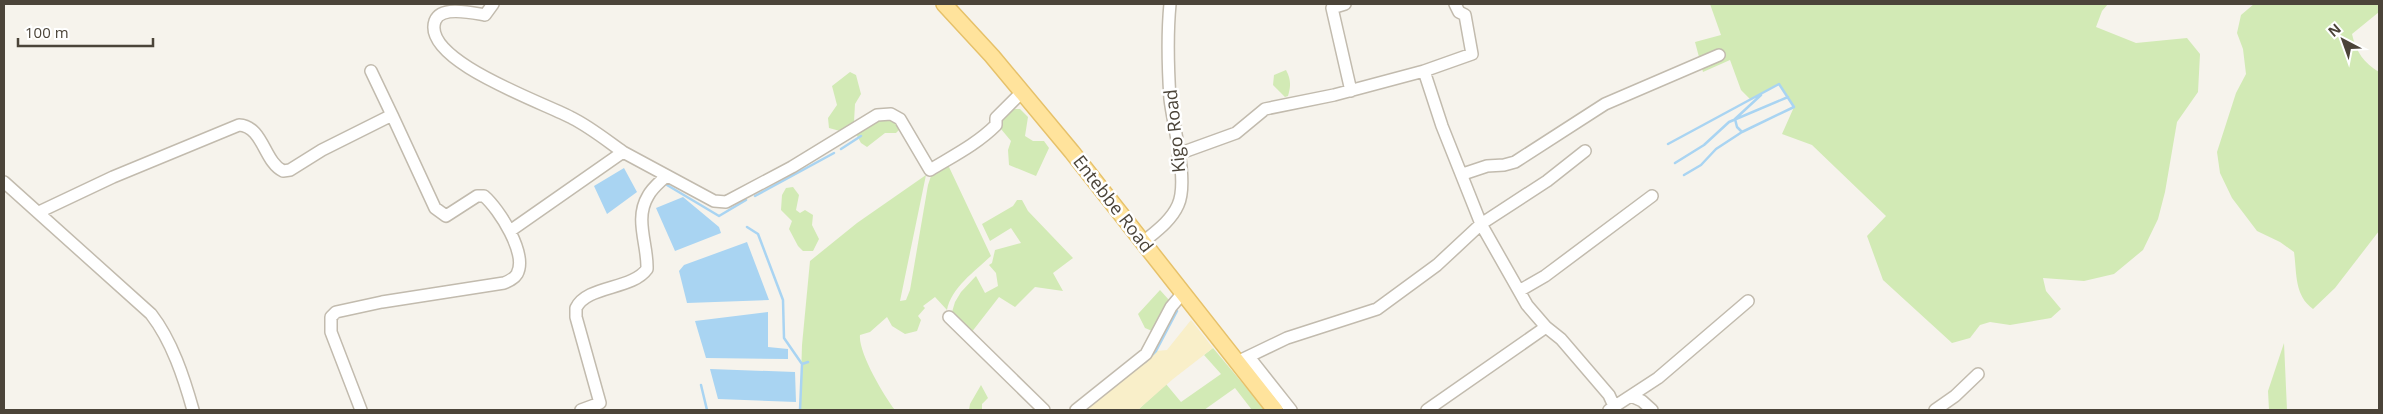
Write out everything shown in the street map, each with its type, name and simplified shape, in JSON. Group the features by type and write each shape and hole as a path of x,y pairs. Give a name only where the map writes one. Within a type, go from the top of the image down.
{"main road":[{"name":"Entebbe Road","path":"944,4 1072,152 1182,294 1243,360 1274,410"}],"street":[{"path":"493,4 485,15 448,12 440,14 436,18 434,25 437,39 459,61 483,77 573,118 623,152 714,201 726,202 792,167 877,115 891,114 900,120 930,170 947,158 967,149 988,132 996,125 996,118 1022,92"},
{"name":"Kigo Road","path":"1142,243 1169,220 1179,204 1181,170 1170,100 1168,63 1170,4"},
{"path":"1346,4 1332,8 1351,91"},
{"path":"1178,154 1236,133 1265,109 1351,91 1424,71 1472,54 1465,15 1459,12 1454,4"},
{"path":"1463,174 1487,166 1515,162 1605,104 1719,55"},
{"path":"361,410 331,332 331,317 344,310 382,302 504,283 511,280 518,272 519,262 510,231 486,198 481,195 451,215 446,216 439,212 371,71"},
{"path":"1424,71 1442,126 1463,174 1481,224 1536,318 1566,345 1608,395 1612,408 1658,378 1748,301"},
{"path":"39,212 113,177 240,125 245,125 254,131 275,164 283,171 290,170 322,150 392,115"},
{"path":"1291,410 1243,360 1298,334 1377,309 1437,265 1481,224 1547,181 1585,151"},
{"path":"510,231 623,152"},
{"path":"581,410 600,403 576,317 576,308 582,301 600,292 637,279 647,269 641,231 644,207 648,195 666,176"},
{"path":"4,182 151,314 159,324 180,371 193,410"},
{"path":"1519,291 1545,276 1652,196"},
{"path":"1076,410 1146,354 1171,306 1182,294"},
{"path":"949,317 1044,410"},
{"path":"1427,410 1546,327"},
{"path":"1935,410 1955,396 1978,374"},
{"path":"1631,396 1642,400 1652,410"}],"green space":[{"path":"1710,4 2108,4 2102,11 2096,27 2136,43 2187,38 2200,54 2198,92 2177,122 2165,192 2158,219 2143,250 2114,274 2084,281 2043,278 2046,291 2061,309 2051,318 2010,325 1990,322 1980,325 1970,338 1952,343 1883,280 1867,236 1886,216 1812,145 1782,134 1794,107 1779,84 1751,100 1741,90 1730,60 1703,72 1695,42 1721,35"},
{"path":"2254,4 2379,4 2379,12 2352,34 2361,56 2379,72 2379,231 2335,288 2313,309 2302,297 2299,290 2294,252 2280,242 2257,231 2232,198 2220,173 2217,152 2236,93 2246,74 2243,49 2237,33 2241,15"},
{"path":"1286,70 1290,86 1288,96 1285,97 1273,85 1274,75"},
{"path":"850,72 856,75 861,94 855,104 854,122 840,131 829,128 828,118 837,105 832,86"},
{"path":"1013,109 1020,109 1028,117 1025,136 1033,141 1044,141 1049,148 1036,176 1009,165 1008,150 1011,141 1001,129 999,122"},
{"path":"887,118 895,121 900,129 896,133 885,133 867,147 861,143 856,134 875,122"},
{"path":"946,165 949,167 991,256 958,287 949,302 947,310 935,297 923,306 925,308 918,316 921,320 917,331 905,334 892,326 887,317 870,332 860,335 860,343 867,363 895,410 800,410 802,345 810,261 857,223 926,175 900,301 906,300 910,290 928,185 931,176"},
{"path":"793,187 799,195 796,210 800,213 805,210 813,215 812,225 819,239 813,251 803,251 798,246 789,229 792,221 781,210 782,195 786,188"},
{"path":"1017,200 1022,200 1028,211 1073,258 1053,273 1063,291 1035,287 1015,307 999,297 971,333 952,312 955,302 961,292 976,276 985,293 998,286 996,273 989,265 992,263 995,250 1021,243 1011,228 990,241 982,224 1013,206"},
{"path":"1160,290 1173,308 1157,333 1145,328 1138,314"},
{"path":"2284,343 2287,410 2269,410 2268,391"},
{"path":"1213,348 1265,410 1252,410 1235,388 1204,410 1139,409 1166,384 1181,402 1221,374 1204,355"},
{"path":"981,385 988,398 982,404 982,410 969,410 970,404"}],"sand":[{"path":"1191,320 1213,348 1173,379 1139,409 1080,410 1148,360 1156,351 1167,350"}],"water":[{"path":"624,168 637,192 607,214 594,186"},
{"path":"683,197 719,227 721,233 675,251 656,208"},
{"path":"747,242 769,300 687,303 679,271 684,265"},
{"path":"768,312 768,347 788,349 788,359 706,358 695,321"},
{"path":"710,369 795,372 796,402 718,399"}],"waterway":[{"path":"1668,144 1779,84 1794,107 1742,132 1716,149 1701,165 1684,175"},
{"path":"1742,132 1737,127 1735,119 1761,95"},
{"path":"1675,163 1704,145 1729,122 1788,97"},
{"path":"841,149 861,136"},
{"path":"755,196 834,153"},
{"path":"667,185 719,216 746,200"},
{"path":"747,227 758,234 783,300 784,338 802,364"},
{"path":"1145,362 1156,351 1177,311"},
{"path":"800,410 802,364 808,362"},
{"path":"701,385 707,410"}]}
